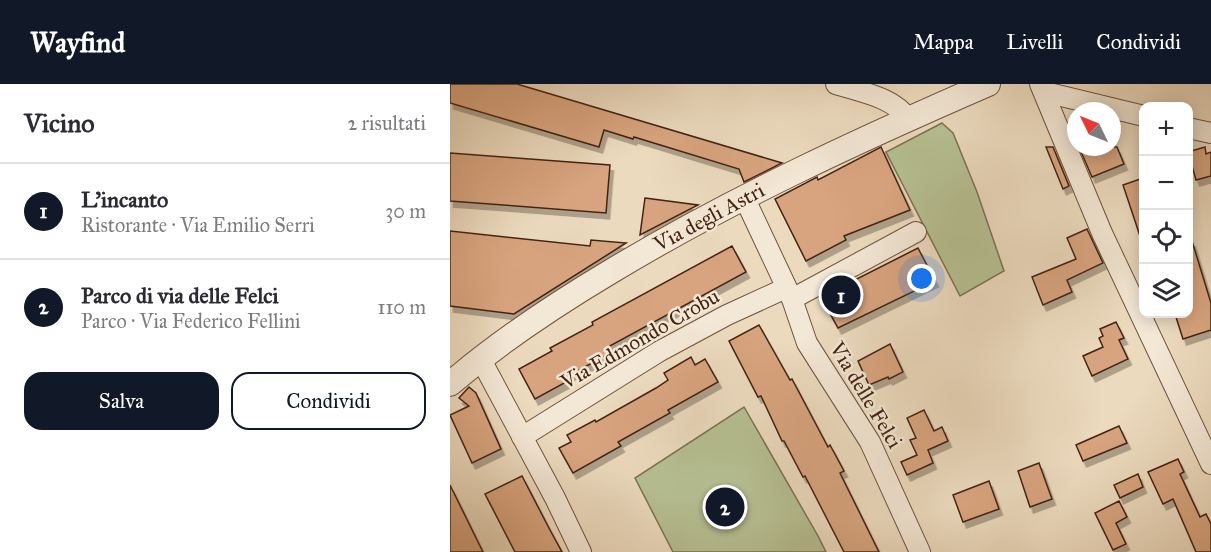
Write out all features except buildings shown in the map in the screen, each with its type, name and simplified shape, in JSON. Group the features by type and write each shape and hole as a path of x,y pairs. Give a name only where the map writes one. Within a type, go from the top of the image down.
{"street":[{"path":"836,84 877,97 901,109 908,119"},
{"name":"Via degli Astri","path":"450,384 480,358 550,308 651,247 744,197 908,119 988,84"},
{"path":"1043,88 1139,116"},
{"path":"1043,88 1102,232 1125,295 1211,464"},
{"path":"1193,129 1211,133"},
{"name":"Via delle Felci","path":"744,197 789,294 807,343 870,442 920,552"},
{"name":"Via Edmondo Crobu","path":"522,436 660,351 727,315 789,294 916,232"},
{"path":"480,358 581,552"}],"green space":[{"path":"942,123 953,133 977,192 1004,271 960,296 886,152"},
{"path":"744,407 826,552 673,552 635,478"}],"place":[{"name":"L'incanto","path":"841,295"},
{"name":"Parco di via delle Felci","path":"725,507"}]}
